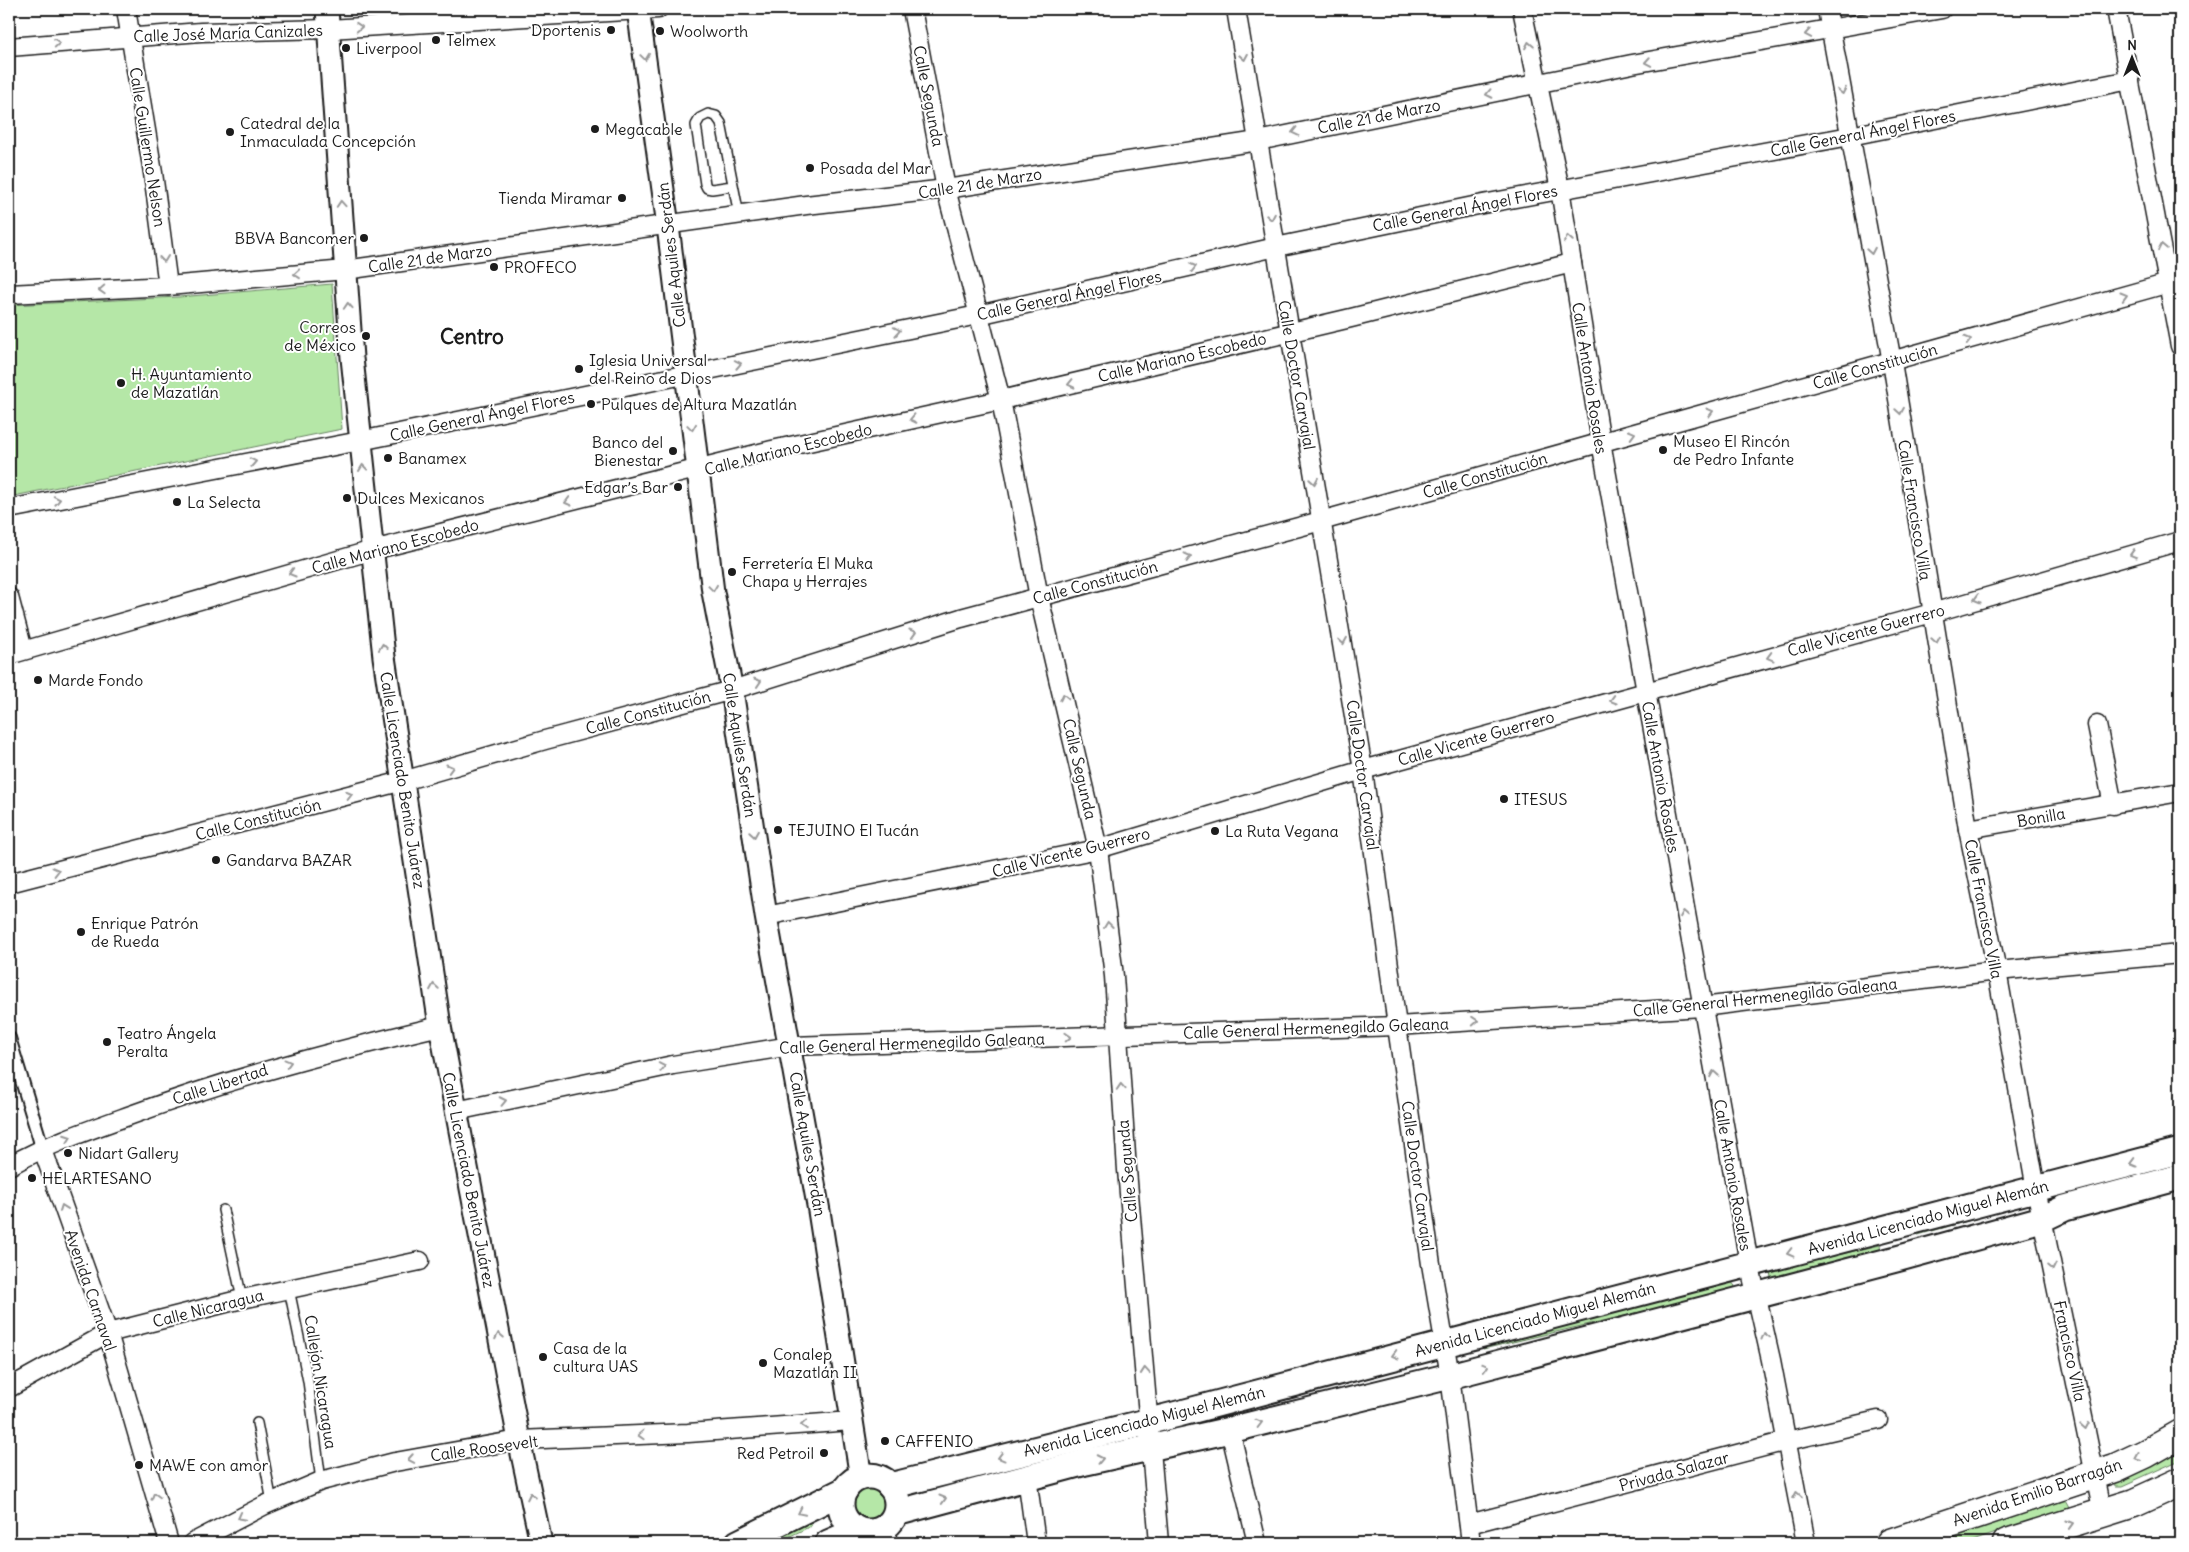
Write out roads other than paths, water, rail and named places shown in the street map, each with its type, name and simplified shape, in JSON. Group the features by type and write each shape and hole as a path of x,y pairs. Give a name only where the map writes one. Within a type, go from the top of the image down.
{"main road":[{"name":"Avenida Licenciado Miguel Alemán","path":"890,1486 1893,1227 2180,1150"},
{"name":"Avenida Licenciado Miguel Alemán","path":"828,1543 877,1532 1027,1477 1450,1376 1755,1297 2042,1219 2065,1208 2180,1178"},
{"path":"1893,1227 1900,1258"},
{"name":"Avenida Emilio Barragán","path":"1890,1543 2094,1475 2145,1454 2180,1434"},
{"path":"738,1543 853,1484 878,1478 890,1486 896,1495 877,1532 850,1524 841,1508 853,1484"},
{"path":"2007,1543 2103,1514 2156,1494 2180,1482"}],"street":[{"name":"Calle Guillermo Nelson","path":"126,9 153,173 168,286"},
{"name":"Calle José María Canizales","path":"9,47 201,32 328,19 645,9"},
{"name":"Calle Aquiles Serdán","path":"645,9 685,374 713,592 732,690 766,916 791,1046 852,1421 853,1484"},
{"name":"Calle Segunda","path":"912,9 946,189 1001,400 1039,597 1098,849 1114,976 1117,1035 1149,1420 1149,1448 1159,1543"},
{"name":"Calle Doctor Carvajal","path":"1236,9 1363,770 1431,1264 1450,1376 1471,1543"},
{"name":"Calle Antonio Rosales","path":"1522,9 1560,189 1601,442 1755,1297 1772,1360 1806,1543"},
{"name":"Calle Francisco Villa","path":"1827,9 1892,362 1968,829 1997,971 2036,1189"},
{"name":"Calle 21 de Marzo","path":"9,294 168,286 345,270 668,226 806,205 946,189 1258,141 1632,64 1942,9"},
{"path":"2116,9 2175,281 2180,346"},
{"name":"Calle Licenciado Benito Juárez","path":"328,19 345,270 360,441 384,657 440,1026 519,1440 541,1543"},
{"name":"Calle General Ángel Flores","path":"9,509 360,441 978,315 1276,246 1560,189 1850,136 2130,80"},
{"name":"Calle Mariano Escobedo","path":"16,653 373,550 772,450 1001,400 1572,263"},
{"name":"Calle Constitución","path":"9,883 403,781 732,690 961,618 1321,521 2175,281"},
{"name":"Calle Vicente Guerrero","path":"766,916 1098,849 1363,770 1932,613 2180,541"},
{"path":"9,597 16,653"},
{"path":"2097,725 2113,804"},
{"name":"Bonilla","path":"1968,829 2180,792"},
{"name":"Calle General Hermenegildo Galeana","path":"456,1111 673,1065 791,1046 1397,1026 1702,1007 1997,971 2180,954"},
{"name":"Calle Libertad","path":"9,1166 42,1147 250,1073 440,1026"},
{"name":"Avenida Carnaval","path":"9,1038 42,1147 108,1333 168,1543"},
{"name":"Francisco Villa","path":"2036,1189 2103,1514"},
{"name":"Calle Nicaragua","path":"9,1388 108,1333 242,1299 420,1261"},
{"name":"Privada Salazar","path":"1469,1524 1786,1441 1878,1420"},
{"name":"Calle Roosevelt","path":"192,1543 272,1502 321,1481 395,1462 519,1440 688,1433 852,1421"},
{"path":"1230,1430 1257,1543"},
{"path":"1027,1477 1036,1543"}],"lane":[{"path":"732,186 712,189 707,188 705,184 696,125 700,118 708,114 716,116 721,122 739,215"},
{"path":"223,1210 242,1299"},
{"name":"Callejón Nicaragua","path":"289,1289 308,1381 321,1481"},
{"path":"257,1423 272,1502"}],"place":[{"name":"Dportenis","path":"611,30"},
{"name":"Woolworth","path":"660,31"},
{"name":"Telmex","path":"436,40"},
{"name":"Liverpool","path":"346,48"},
{"name":"Megacable","path":"595,129"},
{"name":"Catedral de la Inmaculada Concepción","path":"230,132"},
{"name":"Posada del Mar","path":"810,168"},
{"name":"Tienda Miramar","path":"622,198"},
{"name":"BBVA Bancomer","path":"364,238"},
{"name":"PROFECO","path":"494,267"},
{"name":"Correos de México","path":"366,336"},
{"name":"Iglesia Universal del Reino de Dios","path":"579,369"},
{"name":"H. Ayuntamiento de Mazatlán","path":"121,383"},
{"name":"Pulques de Altura Mazatlán","path":"591,404"},
{"name":"Museo El Rincón de Pedro Infante","path":"1663,450"},
{"name":"Banco del Bienestar","path":"673,451"},
{"name":"Banamex","path":"388,458"},
{"name":"Edgar’s Bar","path":"678,487"},
{"name":"Dulces Mexicanos","path":"347,498"},
{"name":"La Selecta","path":"177,502"},
{"name":"Ferretería El Muka Chapa y Herrajes","path":"732,572"},
{"name":"Marde Fondo","path":"38,680"},
{"name":"ITESUS","path":"1504,799"},
{"name":"TEJUINO El Tucán","path":"778,830"},
{"name":"La Ruta Vegana","path":"1215,831"},
{"name":"Gandarva BAZAR","path":"216,860"},
{"name":"Enrique Patrón de Rueda","path":"81,932"},
{"name":"Teatro Ángela Peralta","path":"107,1042"},
{"name":"Nidart Gallery","path":"68,1153"},
{"name":"HELARTESANO","path":"32,1178"},
{"name":"Casa de la cultura UAS","path":"543,1357"},
{"name":"Conalep Mazatlán II","path":"763,1363"},
{"name":"CAFFENIO","path":"885,1441"},
{"name":"Red Petroil","path":"824,1453"},
{"name":"MAWE con amor","path":"139,1465"}],"district":[{"name":"Centro","path":"472,336"}]}
